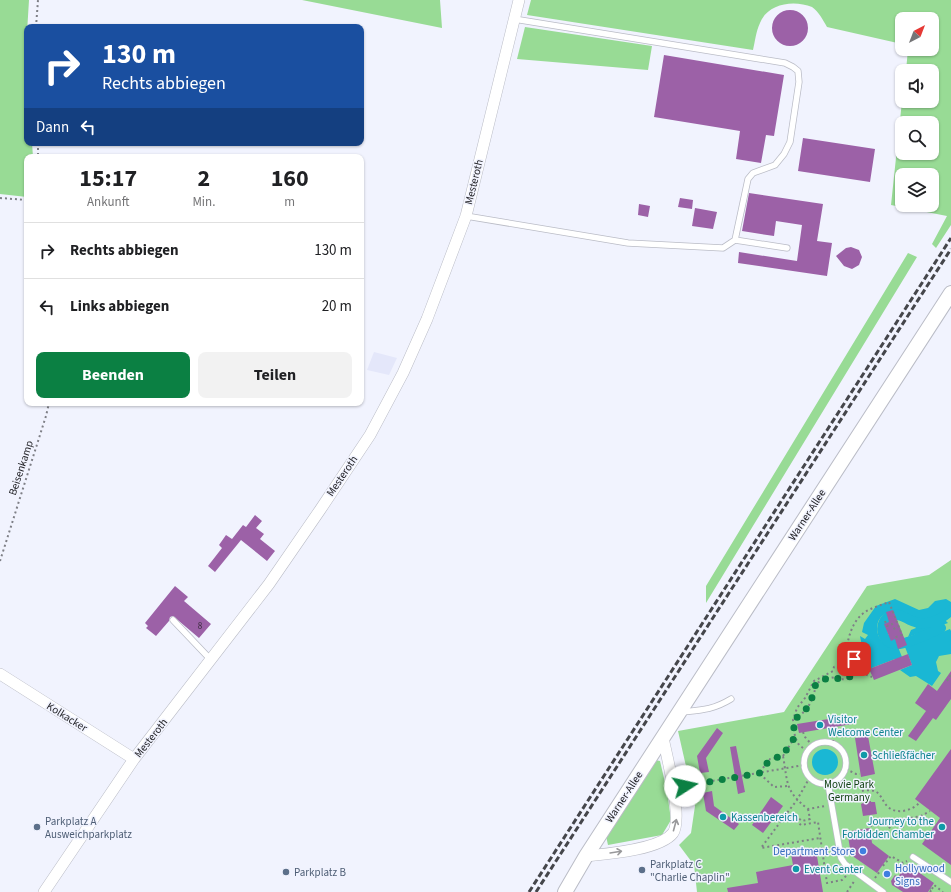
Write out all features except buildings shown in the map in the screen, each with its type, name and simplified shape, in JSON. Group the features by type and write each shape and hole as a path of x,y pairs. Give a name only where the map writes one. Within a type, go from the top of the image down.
{"street":[{"name":"Mesteroth","path":"44,892 134,759 268,584 370,435 403,373 424,326 466,216 519,0"},
{"name":"Warner-Allee","path":"564,892 951,293"},
{"name":"Kolkacker","path":"0,674 134,759"},
{"path":"586,856 646,847 664,840 672,833 677,822 677,810 663,738"}],"lane":[{"path":"466,216 628,244 723,248 734,240 748,179 753,173 775,165 784,154 790,142 800,82 798,71 785,63 514,19"},
{"path":"734,240 788,248"},
{"path":"173,620 211,660"},
{"path":"680,712 720,706 731,699"},
{"path":"826,741 833,742 839,746 846,758 846,769 841,778 835,782 822,784 815,782 810,777 806,772 804,760 807,751 812,746 819,742 826,741"},
{"path":"828,784 841,858 851,869 883,892"},
{"path":"913,857 951,882"}],"path":[{"path":"36,24 38,0"},
{"path":"0,198 24,200"},
{"name":"Beisenkamp","path":"0,561 48,406"},
{"path":"807,751 799,745 795,737 793,720 797,708 805,698 814,681 833,671 834,667 843,664 849,634 854,624 865,612 889,602 902,634 893,638"},
{"path":"885,621 887,626 892,624 896,632"},
{"path":"793,720 807,710 812,699 816,683 830,678 848,678 853,674 854,659 859,658 867,675 872,677"},
{"path":"947,681 951,675"},
{"path":"833,742 835,727"},
{"path":"803,732 812,746"},
{"path":"792,817 794,814 802,821 810,819 808,809 797,800 787,786 783,756 795,737"},
{"path":"760,773 770,759 783,756"},
{"path":"673,788 804,765"},
{"path":"846,769 856,774 860,774"},
{"path":"760,773 774,787 787,786"},
{"path":"810,777 797,800 760,848 820,838"},
{"path":"862,790 876,792 886,806 891,810 904,811 915,808 919,803"},
{"path":"808,809 832,805"},
{"path":"870,826 885,824 896,833 902,832 904,828 903,822 905,819 921,816 930,811"},
{"path":"787,813 802,825 818,822 827,883 842,880 851,869"},
{"path":"884,866 891,856 903,863 913,857"},
{"path":"847,892 858,874"},
{"path":"930,892 934,885 943,892"}],"shaded area":[{"path":"374,352 397,358 389,375 367,370"}],"green space":[{"path":"0,0 29,0 28,24 24,24 24,146 32,146 33,154 24,154 24,197 0,194"},
{"path":"302,0 440,0 442,28"},
{"path":"531,0 951,0 951,225 936,248 932,244 947,216 927,212 939,212 939,168 895,168 895,206 891,205 896,160 939,160 939,116 900,116 901,108 939,108 939,64 907,64 907,56 939,56 939,12 895,12 895,42 827,27 819,14 812,7 797,4 782,5 775,7 764,16 758,29 753,50 527,15"},
{"path":"525,27 652,46 648,70 517,59"},
{"path":"908,253 917,257 706,603 706,586"},
{"name":"Movie Park Germany","path":"951,560 951,892 697,892 694,865 679,845 691,833 695,806 678,731 784,712 867,586 929,575"},
{"path":"655,760 660,761 667,791 671,820 662,835 608,845 606,836"}],"water":[{"path":"895,599 919,610 928,608 935,601 946,599 951,602 951,605 941,615 928,620 914,620 907,614 896,611 890,611 882,616 878,621 877,627 880,639 884,644 898,647 904,662 895,659 869,669 865,662 860,636 865,639 868,635 862,632 864,623 876,606"},
{"path":"945,620 948,623 908,637 911,630 916,628 914,624 928,625"},
{"path":"950,629 951,654 939,656 936,662 938,671 941,673 932,686 916,676 910,677 900,670 912,665 905,647"},
{"path":"825,749 834,753 838,762 834,771 825,775 816,771 812,762 816,753"}],"waterway":[{"path":"941,628 905,643 899,644 895,644 886,639 882,631 884,621 892,615 900,615 917,623 928,623 943,617 951,610"}],"railway":[{"path":"529,892 951,238"},
{"path":"536,892 951,249"}],"place":[{"name":"Visitor Welcome Center","path":"820,725"},
{"name":"Schließfächer","path":"864,755"},
{"name":"Kassenbereich","path":"723,817"},
{"name":"Parkplatz A Ausweichparkplatz","path":"37,827"},
{"name":"Journey to the Forbidden Chamber","path":"942,827"},
{"name":"Department Store","path":"863,851"},
{"name":"Event Center","path":"796,869"},
{"name":"Parkplatz C \"Charlie Chaplin\"","path":"642,870"},
{"name":"Parkplatz B","path":"286,872"},
{"name":"Hollywood Signs","path":"887,874"}],"route":[{"path":"685,786 760,773 770,759 783,756 795,737 793,720 807,710 812,699 816,683 830,678 848,678 853,674 854,659"}]}
